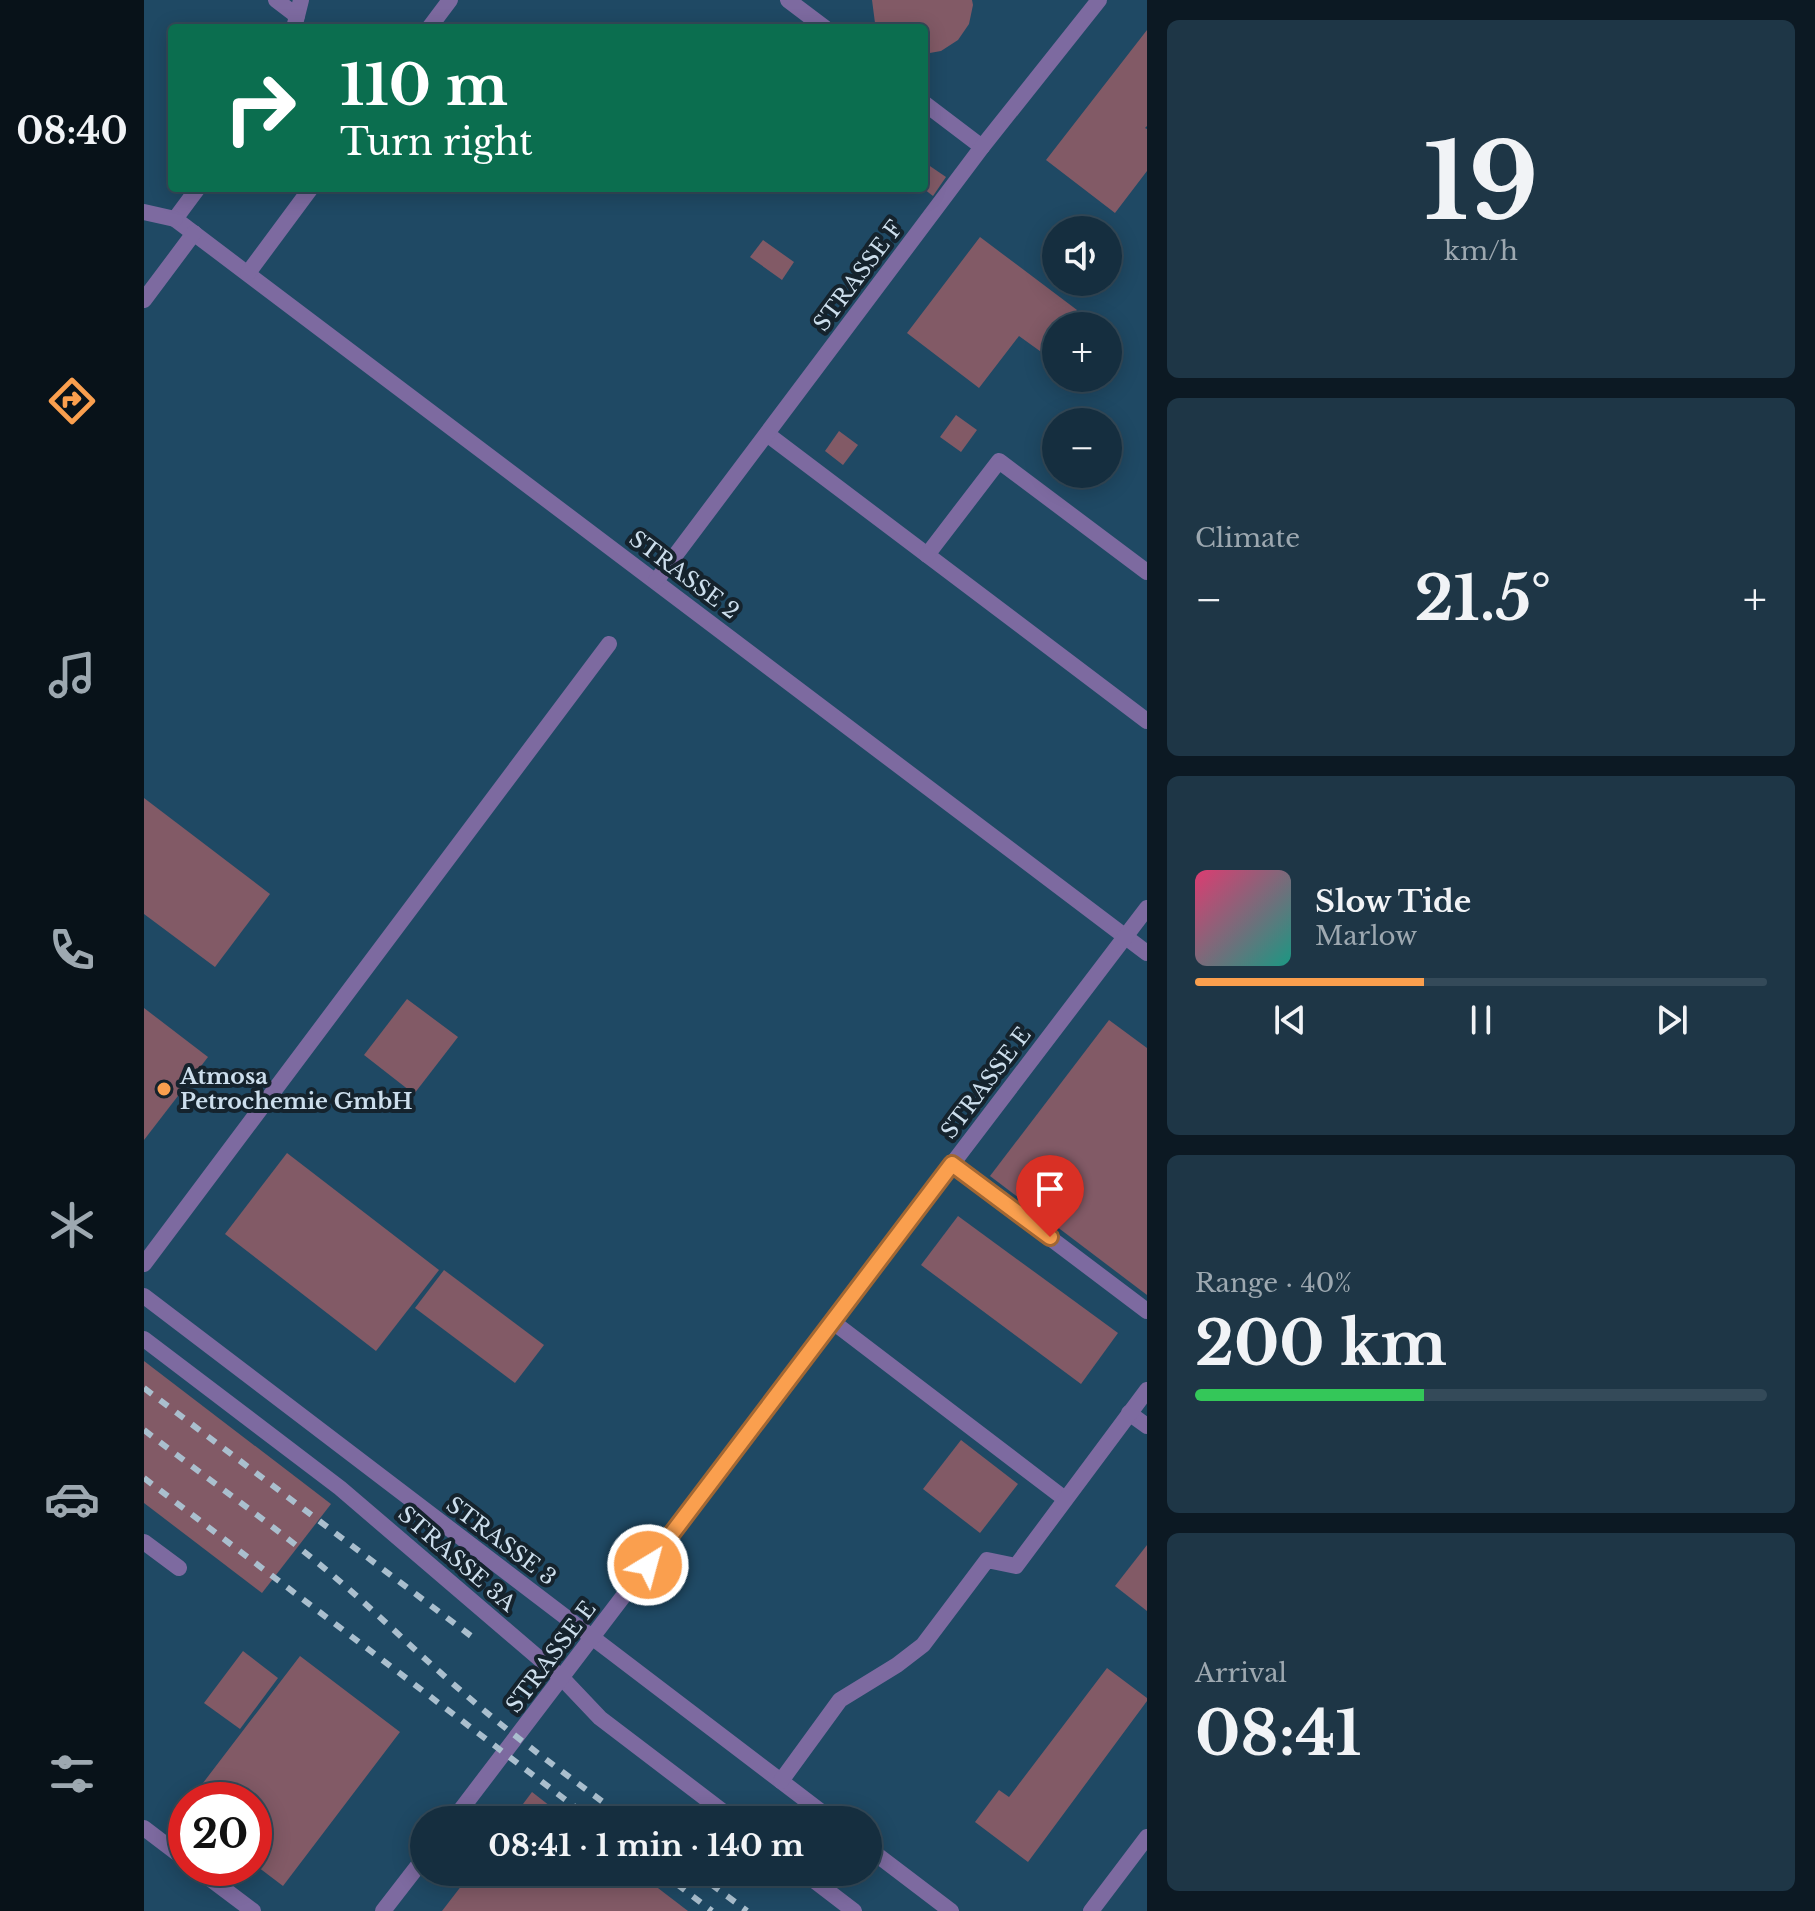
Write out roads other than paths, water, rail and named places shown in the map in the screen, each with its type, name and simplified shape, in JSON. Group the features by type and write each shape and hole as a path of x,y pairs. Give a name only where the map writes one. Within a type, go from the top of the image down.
{"lane":[{"path":"276,0 297,15"},
{"path":"432,24 450,0"},
{"path":"788,0 820,24"},
{"name":"STRASSE F","path":"656,581 982,147 1099,0"},
{"path":"928,106 982,147"},
{"path":"144,212 175,219 195,192"},
{"path":"248,273 308,192"},
{"name":"STRASSE 2","path":"175,219 1147,953"},
{"path":"144,299 194,233"},
{"path":"767,434 1147,721"},
{"path":"927,555 999,461 1147,572"},
{"path":"144,1264 609,644"},
{"name":"STRASSE E","path":"464,1806 1147,908"},
{"path":"952,1164 1147,1311"},
{"name":"STRASSE 3","path":"144,1296 814,1806"},
{"path":"833,1322 1065,1499"},
{"name":"STRASSE 3A","path":"144,1339 340,1488 562,1678 600,1718 716,1806"},
{"path":"781,1781 840,1700 923,1645 987,1560 1016,1566 1147,1390"},
{"path":"1129,1413 1147,1426"},
{"path":"144,1542 179,1568"},
{"path":"144,1828 168,1846"},
{"path":"1091,1911 1147,1837"},
{"path":"882,1859 951,1911"},
{"path":"383,1911 410,1876"},
{"path":"220,1886 253,1911"},
{"path":"821,1886 854,1911"}],"railway":[{"path":"144,1388 471,1636"},
{"path":"144,1430 301,1549 479,1706 608,1806"},
{"path":"144,1478 574,1806"},
{"path":"679,1886 712,1911"},
{"path":"714,1886 747,1911"}],"place":[{"name":"Atmosa Petrochemie GmbH","path":"164,1089"}]}
